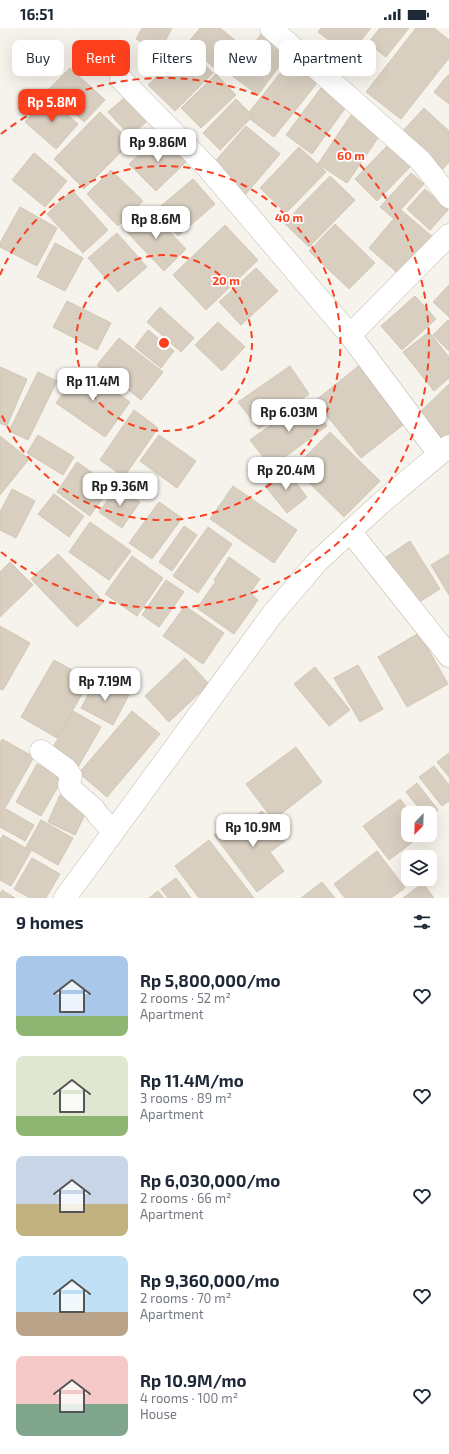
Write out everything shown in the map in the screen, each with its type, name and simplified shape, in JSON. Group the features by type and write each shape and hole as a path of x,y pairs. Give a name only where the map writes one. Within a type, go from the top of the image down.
{"street":[{"path":"271,28 421,161 449,197"},
{"path":"65,898 271,616 317,562 380,504 444,450 350,335 208,168 121,79"},
{"path":"350,335 449,235"},
{"path":"350,531 449,656"},
{"path":"42,751 66,769 71,776 69,785 71,789 94,809 113,831"}],"building":[{"path":"142,28 172,28 166,40 136,39"},
{"path":"200,28 220,28 235,40 214,40 214,68 206,61 206,40 190,40"},
{"path":"321,28 371,28 361,40 329,40 318,32"},
{"path":"380,28 409,28 386,57 376,49 376,40 370,40"},
{"path":"416,28 434,28 449,40 449,58 401,119 366,92"},
{"path":"264,30 279,41 279,66 258,95 232,76 271,76 271,40 257,40"},
{"path":"206,66 213,73 175,111 148,85 157,76 206,76"},
{"path":"70,68 72,70 72,76 79,76 105,100 84,122 49,89 62,76 64,76"},
{"path":"279,75 279,76 308,76 317,83 274,137 246,116"},
{"path":"448,75 449,76 449,104 434,92"},
{"path":"214,76 218,76 236,95 201,128 181,108"},
{"path":"321,88 346,107 312,154 286,135"},
{"path":"131,92 153,116 130,136 108,112"},
{"path":"47,97 78,124 56,149 25,122"},
{"path":"236,99 253,116 220,150 203,133"},
{"path":"424,108 449,131 449,162 443,169 401,133"},
{"path":"100,112 131,142 84,189 54,159"},
{"path":"351,115 380,135 347,183 318,164"},
{"path":"246,126 280,154 245,195 211,166"},
{"path":"160,135 186,162 156,191 129,164"},
{"path":"389,144 412,165 377,201 355,179"},
{"path":"299,147 326,172 286,213 260,188"},
{"path":"34,153 67,181 45,207 12,180"},
{"path":"111,170 143,201 118,226 87,194"},
{"path":"411,173 424,184 393,218 380,207"},
{"path":"330,176 355,200 309,247 284,223"},
{"path":"193,179 215,204 178,236 155,211"},
{"path":"425,189 448,210 430,230 407,209"},
{"path":"72,190 108,230 83,253 47,214"},
{"path":"20,207 57,228 37,266 0,247 0,243"},
{"path":"148,209 186,249 164,271 126,231"},
{"path":"401,210 434,238 401,276 369,248"},
{"path":"335,224 375,263 349,289 309,251"},
{"path":"225,225 258,260 206,310 173,275"},
{"path":"117,233 147,267 118,292 88,258"},
{"path":"55,243 83,258 65,291 37,277"},
{"path":"256,268 278,291 241,325 219,302"},
{"path":"449,285 449,317 433,302"},
{"path":"415,296 436,319 402,350 381,326"},
{"path":"67,301 111,323 97,350 53,327"},
{"path":"160,307 194,338 181,352 147,322"},
{"path":"448,320 449,321 449,351 433,335"},
{"path":"218,322 245,347 222,371 195,345"},
{"path":"148,330 174,351 161,368 135,347"},
{"path":"429,332 449,357 449,378 434,391 403,352"},
{"path":"119,338 163,372 141,400 97,365"},
{"path":"361,364 408,421 361,458 315,401"},
{"path":"290,366 309,394 259,429 238,402"},
{"path":"0,367 27,379 7,426 0,423"},
{"path":"81,368 130,402 105,437 56,403"},
{"path":"38,372 57,381 28,440 9,431"},
{"path":"449,384 449,440 444,445 417,415"},
{"path":"307,399 327,426 271,467 250,440"},
{"path":"134,410 158,428 124,477 100,460"},
{"path":"330,432 380,481 344,517 294,468"},
{"path":"38,435 74,457 63,475 27,453"},
{"path":"159,435 196,461 177,488 140,461"},
{"path":"0,436 29,459 0,495"},
{"path":"77,462 111,486 90,516 57,492"},
{"path":"286,470 307,497 287,513 265,486"},
{"path":"118,486 140,502 122,528 99,512"},
{"path":"233,486 297,530 274,563 210,519"},
{"path":"12,489 35,501 16,538 0,530 0,512"},
{"path":"54,494 84,516 69,537 38,514"},
{"path":"159,502 182,518 152,559 129,543"},
{"path":"90,522 131,551 109,580 69,552"},
{"path":"184,526 197,535 172,571 159,562"},
{"path":"208,527 232,544 198,593 173,576"},
{"path":"410,541 440,589 416,604 386,557"},
{"path":"58,554 104,602 77,627 31,579"},
{"path":"449,554 449,595 431,565"},
{"path":"132,556 163,578 137,616 105,594"},
{"path":"229,557 260,579 250,593 258,600 234,634 197,608 216,581 214,580"},
{"path":"10,562 33,585 0,617 0,572"},
{"path":"166,580 184,592 159,627 142,615"},
{"path":"185,606 224,633 203,664 163,636"},
{"path":"0,626 30,643 3,690 0,689"},
{"path":"419,633 448,684 407,707 378,657"},
{"path":"185,658 209,684 169,722 145,696"},
{"path":"54,660 90,680 57,738 21,717"},
{"path":"358,665 383,709 360,722 334,678"},
{"path":"315,667 350,710 329,726 294,684"},
{"path":"97,678 129,695 113,725 81,708"},
{"path":"73,711 101,727 78,767 51,751"},
{"path":"132,711 160,734 107,797 79,773"},
{"path":"2,739 34,757 0,817 0,743"},
{"path":"296,747 322,782 273,820 246,784"},
{"path":"449,753 449,777 437,762"},
{"path":"37,764 63,778 41,816 16,802"},
{"path":"434,766 449,785 449,801 442,806 419,777"},
{"path":"417,783 435,806 417,806 406,792"},
{"path":"60,795 88,808 75,835 48,822"},
{"path":"400,799 406,806 401,806 401,842 413,842 389,860 363,826"},
{"path":"6,809 34,825 25,841 0,827 0,819"},
{"path":"262,811 285,841 270,852 284,871 257,892 214,835 241,815 247,822"},
{"path":"41,820 73,838 58,865 26,847"},
{"path":"3,835 31,851 11,886 0,880 0,840"},
{"path":"209,840 254,898 199,898 175,866"},
{"path":"377,851 401,883 401,886 405,888 391,898 345,898 334,884"},
{"path":"32,858 60,874 46,898 30,898 14,889"},
{"path":"176,878 191,898 168,898 161,889"},
{"path":"322,882 335,898 301,898"},
{"path":"419,886 425,886 434,898 403,898"},
{"path":"2,890 15,898 0,898"},
{"path":"158,891 164,898 149,898"}]}
